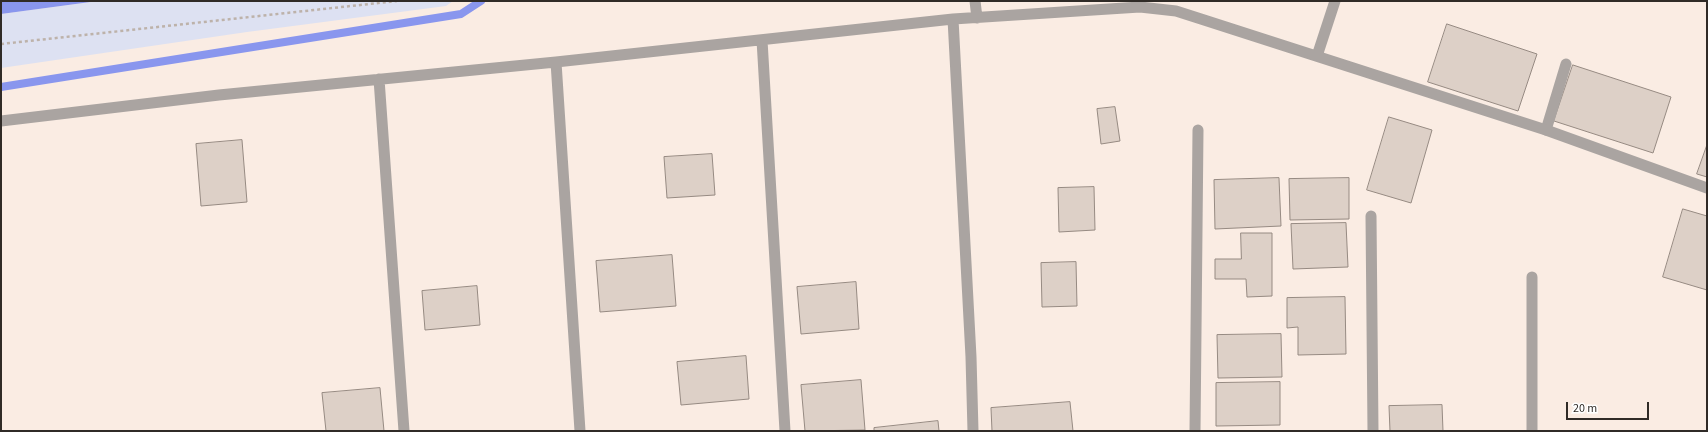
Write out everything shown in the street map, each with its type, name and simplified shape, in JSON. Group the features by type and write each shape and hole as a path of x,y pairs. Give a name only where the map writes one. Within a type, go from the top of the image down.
{"street":[{"path":"976,1 977,18"},
{"path":"1318,56 1334,1"},
{"path":"1,121 219,95 556,62 953,19 1140,8 1169,10 1318,56 1546,130 1707,188"},
{"path":"953,19 971,357 973,431"},
{"path":"762,40 785,431"},
{"path":"556,62 580,431"},
{"path":"1546,130 1566,64"},
{"path":"379,79 404,431"},
{"path":"1196,431 1198,130"},
{"path":"1371,216 1373,431"},
{"path":"1532,277 1532,431"}],"path":[{"path":"1,44 397,1"}],"shaded area":[{"path":"98,1 453,1 446,6 247,32 1,68 1,14"}],"water":[{"path":"1,1 98,1 1,14"}],"building":[{"path":"1447,24 1537,54 1518,111 1428,82"},
{"path":"1573,65 1671,97 1653,153 1554,121"},
{"path":"1115,107 1120,141 1101,144 1097,109"},
{"path":"1389,117 1432,130 1411,203 1367,190"},
{"path":"242,140 247,202 201,206 196,144"},
{"path":"1707,145 1707,177 1697,174"},
{"path":"712,154 715,195 667,198 664,157"},
{"path":"1279,178 1281,226 1215,229 1214,180"},
{"path":"1349,178 1349,219 1290,220 1289,179"},
{"path":"1094,187 1095,230 1059,232 1058,188"},
{"path":"1683,209 1707,216 1707,290 1663,277"},
{"path":"1346,223 1348,267 1293,269 1291,224"},
{"path":"1241,233 1272,233 1272,296 1247,297 1246,279 1215,279 1215,259 1241,259"},
{"path":"672,255 676,306 600,312 596,261"},
{"path":"1076,262 1077,306 1042,307 1041,263"},
{"path":"856,282 859,329 801,334 797,287"},
{"path":"477,286 480,325 425,330 422,291"},
{"path":"1345,297 1346,354 1298,355 1298,327 1287,328 1287,298"},
{"path":"1281,334 1282,377 1218,378 1217,335"},
{"path":"746,356 749,399 681,405 677,362"},
{"path":"861,380 865,430 805,431 801,385"},
{"path":"1280,382 1280,425 1216,426 1216,383"},
{"path":"380,388 384,431 326,431 322,393"},
{"path":"1070,402 1073,431 992,431 991,408"},
{"path":"1442,405 1443,431 1390,431 1389,406"},
{"path":"938,421 939,431 874,431 874,428"}],"waterway":[{"path":"1,87 461,14 481,1"}]}
